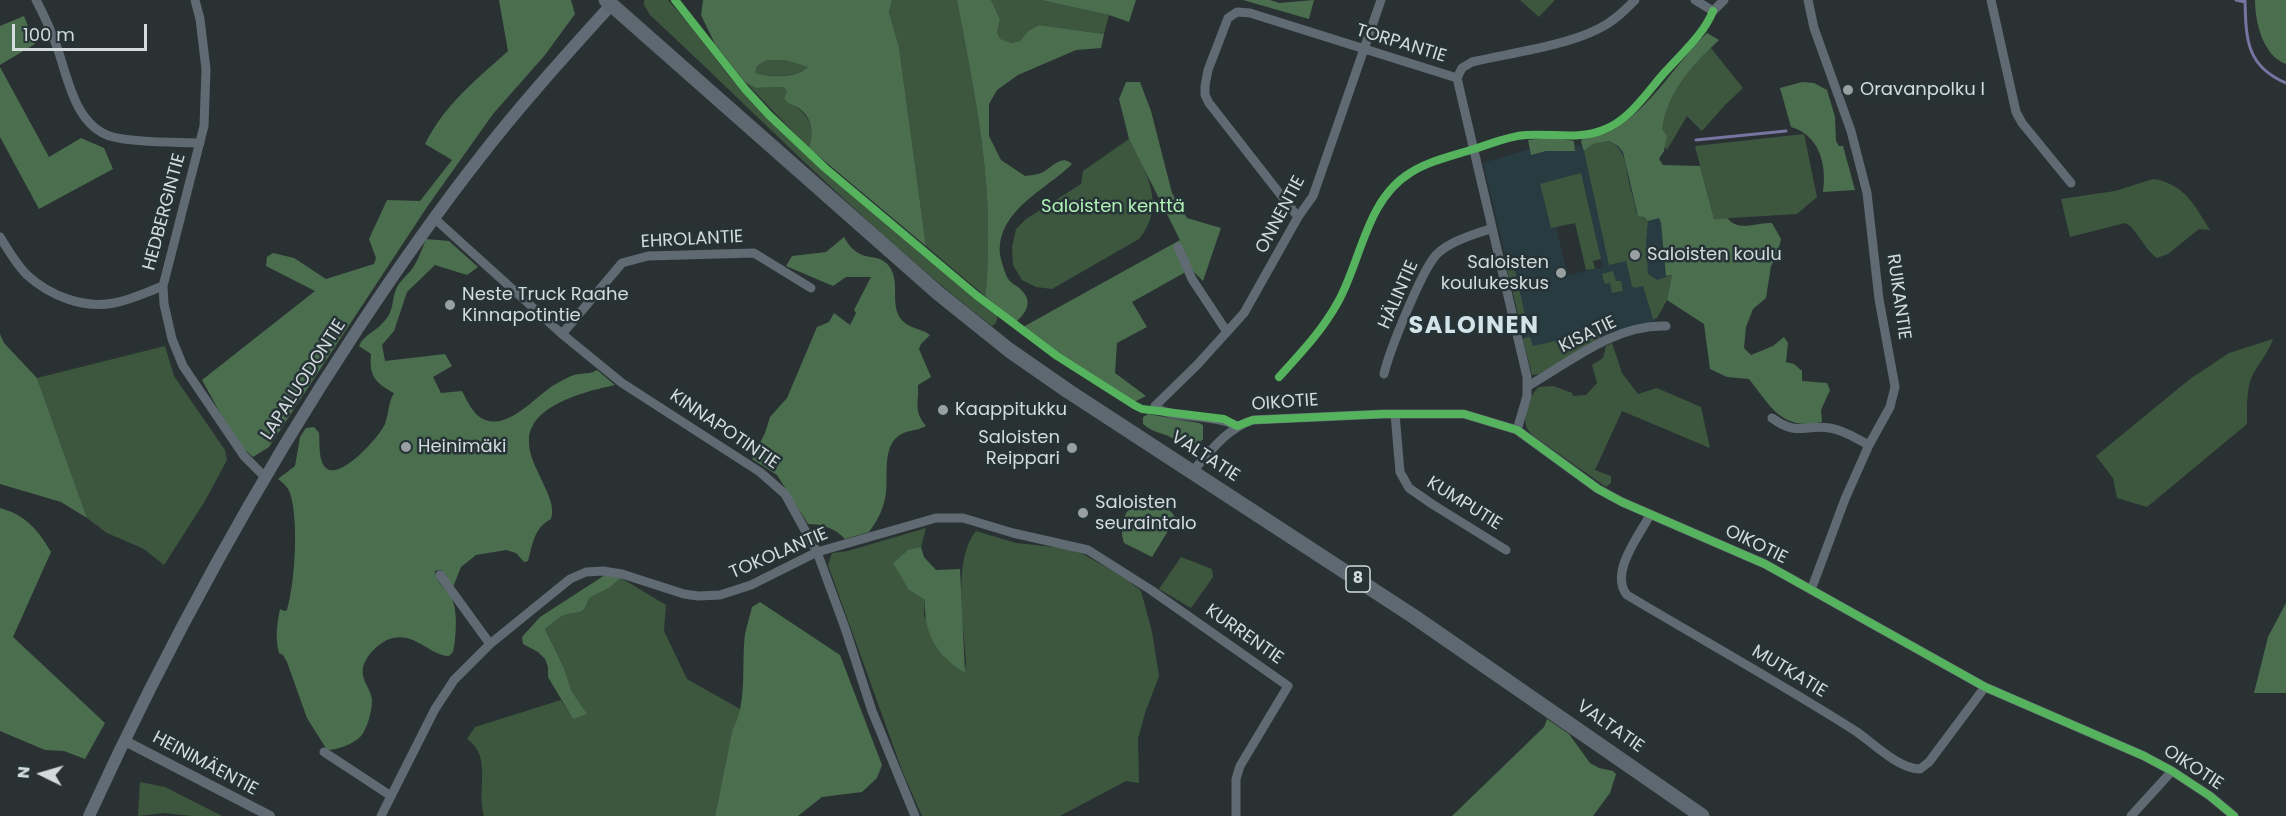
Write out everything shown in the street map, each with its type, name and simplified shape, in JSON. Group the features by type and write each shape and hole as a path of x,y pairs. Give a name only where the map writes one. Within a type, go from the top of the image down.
{"highway":[{"name":"VALTATIE","path":"609,2 982,329 1068,392 1413,616 1702,816"}],"main road":[{"name":"LAPALUODONTIE","path":"89,816 194,605 264,476 345,349 434,218 517,110 609,2"}],"street":[{"path":"36,0 56,45 70,87 82,114 90,125 113,137 200,143"},
{"name":"HEDBERGINTIE","path":"195,0 200,19 206,69 206,109 200,143 163,286 164,304 172,339 183,366 244,456 264,476"},
{"name":"ONNENTIE","path":"1238,426 1224,419 1160,411 1156,408 1156,404 1197,365 1252,302 1298,217 1313,196 1381,0"},
{"path":"1457,78 1462,68 1472,62 1573,38 1599,29 1614,20 1635,0"},
{"path":"1695,0 1713,11 1725,0"},
{"name":"RUIKANTIE","path":"1808,0 1814,28 1848,121 1867,193 1878,299 1895,381 1892,400 1845,499 1811,590"},
{"path":"1991,0 2016,112 2022,123 2072,183"},
{"name":"TORPANTIE","path":"1298,217 1205,95 1208,70 1231,14 1242,11 1250,13 1457,78 1528,386 1525,406 1517,430"},
{"name":"KINNAPOTINTIE","path":"434,218 562,334 621,383 705,435 773,482 785,494 817,552 872,711 915,816"},
{"name":"HÄLINTIE","path":"1384,375 1413,301 1433,260 1452,244 1492,228"},
{"path":"0,237 15,261 28,275 51,291 74,301 99,305 116,303 163,286"},
{"path":"1178,248 1198,289 1227,332"},
{"name":"EHROLANTIE","path":"562,334 622,263 648,256 754,253 811,288"},
{"name":"KISATIE","path":"1528,386 1609,338 1652,326 1666,326"},
{"name":"OIKOTIE","path":"1192,471 1228,433 1253,420 1395,414 1464,414 1517,430 1598,489 1650,515 1719,543 1811,590 1985,687 2092,732 2172,771 2210,796 2234,816"},
{"name":"KUMPUTIE","path":"1395,414 1400,472 1409,488 1506,550"},
{"path":"1772,418 1791,429 1838,430 1869,445"},
{"name":"MUTKATIE","path":"1650,515 1622,570 1623,590 1627,596 1829,715 1905,766 1920,769 1929,762 1985,687"},
{"name":"TOKOLANTIE","path":"381,816 441,698 463,670 490,644 563,584 586,572 612,572 684,594 709,596 729,593 751,585 817,552 936,518 953,517 1088,550 1151,590"},
{"path":"440,575 490,644"},
{"name":"KURRENTIE","path":"1151,590 1288,686 1240,766 1235,792 1236,816"},
{"name":"HEINIMÄENTIE","path":"125,741 270,816"},
{"path":"324,752 391,796"},
{"path":"2131,816 2172,771"}],"shaded area":[{"name":"Saloisten koulu","path":"1633,141 1666,222 1667,300 1655,321 1610,333 1534,375 1483,163 1546,144 1594,146","holes":["1581,173 1603,267 1568,275 1556,227"]}],"green space":[{"path":"499,0 571,0 575,14 545,55 493,114 427,207 269,447 253,457 236,442 202,380 315,291 266,266 267,257 273,253 294,258 326,279 374,264 376,258 369,239 387,200 420,201 452,160 425,144 433,130 472,83 508,51"},
{"path":"644,0 668,0 728,75 778,128 839,183 998,315 996,323 992,326 947,290 860,214 650,15 644,5"},
{"path":"703,0 892,0 889,12 899,47 926,246 809,148 811,130 809,120 802,111 785,100 787,91 783,87 756,88 745,82 715,44 701,15","holes":["767,60 785,60 808,67 803,71 783,76 755,73 757,66"]},
{"path":"892,0 957,0 979,122 986,184 988,246 985,296 926,246 899,47 889,12"},
{"path":"957,0 991,0 1000,19 997,32 1000,39 1011,43 1020,41 1028,31 1039,25 1104,34 1101,48 1076,50 1018,75 997,90 989,104 989,136 1001,160 1025,176 1041,173 1060,161 1068,161 1072,164 1025,202 1006,225 1001,239 1000,254 1006,275 1022,290 1028,304 1025,312 1016,322 985,296 988,246 986,184 979,122"},
{"path":"991,0 1041,0 1109,15 1104,34 1039,25 1028,31 1020,41 1011,43 1000,40 997,32 1000,19"},
{"path":"1041,0 1136,0 1129,22 1109,15"},
{"path":"1243,0 1270,0 1279,3 1314,0 1309,19"},
{"path":"1520,0 1555,0 1539,17"},
{"path":"2255,0 2286,0 2286,64 2271,54 2266,46 2259,28"},
{"path":"24,16 35,44 0,65 0,26"},
{"path":"1707,33 1719,40 1690,69 1675,91 1665,116 1662,129 1667,136 1664,151 1659,159 1663,165 1700,166 1714,219 1727,218 1742,226 1772,223 1781,239 1771,266 1766,298 1753,309 1746,327 1744,348 1751,355 1773,346 1784,337 1788,343 1786,362 1794,364 1802,371 1802,381 1827,383 1830,390 1821,410 1822,422 1808,424 1787,420 1771,407 1749,379 1727,377 1710,369 1704,324 1667,300 1672,275 1666,276 1661,223 1659,218 1648,221 1638,216 1623,152 1609,141 1593,144 1584,151 1581,142 1583,137 1607,133 1628,120 1652,97"},
{"path":"1706,42 1743,88 1702,131 1687,116 1667,150 1640,116"},
{"path":"767,60 785,60 809,67 783,76 755,73 757,66"},
{"path":"0,67 49,157 81,138 104,148 113,169 39,209 0,137"},
{"path":"745,82 756,88 783,87 787,91 784,98 803,113 810,124 809,148"},
{"path":"1126,82 1140,82 1151,111 1172,193 1187,218 1221,228 1203,281 1191,269 1132,302 1147,327 1117,343 1115,373 1146,396 1134,402 1073,366 1023,327 1180,240 1129,139 1119,99"},
{"path":"1802,82 1814,83 1827,90 1835,117 1836,141 1839,146 1843,146 1855,190 1823,192 1824,172 1815,144 1801,131 1791,127 1780,88"},
{"path":"1804,134 1817,197 1797,214 1714,219 1695,146"},
{"path":"1550,137 1574,141 1575,151 1546,151 1531,155 1528,140"},
{"name":"Saloisten kenttä","path":"1129,139 1147,176 1153,201 1152,214 1139,239 1052,289 1036,287 1022,280 1013,265 1012,247 1016,229 1026,219 1081,184 1083,171"},
{"path":"1609,141 1618,148 1623,156 1636,212 1648,221 1646,242 1648,274 1657,280 1672,275 1667,300 1657,318 1653,319 1643,286 1634,288 1632,286 1626,261 1609,265 1584,151 1593,144"},
{"path":"1581,173 1601,259 1593,261 1595,269 1586,270 1575,223 1551,228 1540,184"},
{"path":"2153,179 2173,186 2188,197 2210,230 2199,229 2168,254 2157,258 2133,229 2125,223 2070,237 2061,199 2115,191"},
{"path":"844,237 856,252 884,261 889,266 893,273 895,303 900,317 908,325 930,335 919,349 931,377 918,385 918,411 926,426 899,435 889,450 886,493 878,518 869,532 845,539 828,527 808,524 777,475 752,459 770,417 787,398 817,327 829,322 834,313 850,325 856,313 854,310 871,277 846,277 833,286 786,266 792,256 826,252"},
{"path":"426,239 449,241 478,267 467,275 435,265 407,292 394,331 382,345 385,361 445,354 452,366 433,377 441,393 462,391 475,413 487,421 507,419 554,385 576,375 597,370 615,385 576,395 563,401 539,417 532,427 529,439 530,451 547,492 552,514 551,519 538,531 528,561 524,562 516,553 506,550 476,555 461,567 453,587 441,570 435,571 437,579 454,604 456,625 453,652 449,656 442,655 416,641 401,637 382,643 364,663 364,678 372,701 365,729 354,742 327,750 307,718 287,662 279,653 277,631 280,609 287,610 290,598 295,535 290,493 278,479 295,466 300,437 306,428 314,427 319,433 323,465 332,470 350,463 382,430 394,393 382,386 375,378 371,368 371,354 359,346 364,338 380,326 388,316 396,288 414,266"},
{"path":"1512,257 1527,324 1521,326 1505,261"},
{"path":"1613,271 1616,281 1621,281 1623,291 1612,293 1610,283 1605,284 1602,274"},
{"path":"1603,330 1599,339 1540,374 1532,375 1524,338 1530,337 1533,346"},
{"path":"0,334 4,343 37,378 87,518 61,502 0,484"},
{"path":"2273,339 2250,381 2247,424 2147,507 2117,498 2113,478 2096,456 2190,379 2229,353"},
{"path":"1612,343 1622,373 1638,394 1657,388 1701,407 1710,448 1622,411 1595,470 1611,476 1611,483 1606,487 1532,435 1525,421 1528,405 1539,387 1553,386 1572,393 1573,396 1586,395 1597,383 1592,365 1603,358 1606,346"},
{"path":"165,346 174,376 225,450 227,460 205,501 164,565 144,549 107,533 87,518 37,378"},
{"path":"1148,414 1199,423 1203,425 1203,439 1200,442 1183,446 1143,424 1143,417"},
{"path":"1140,501 1161,505 1176,518 1152,557 1124,543 1122,524 1126,513"},
{"path":"0,508 17,515 30,524 51,552 13,637 105,723 85,759 64,751 45,750 0,731"},
{"path":"926,528 921,547 905,552 909,590 925,600 924,616 964,673 966,663 961,594 962,576 964,559 976,531 1016,543 1063,548 1083,554 1125,578 1141,591 1152,632 1159,676 1138,739 1139,783 1126,781 1060,816 922,816 903,773 828,565 832,553 848,551"},
{"path":"921,547 924,557 936,570 960,569 965,673 939,651 927,623 925,600 909,590 893,563 908,550"},
{"path":"1181,557 1212,569 1213,577 1191,608 1159,589"},
{"path":"605,575 621,578 609,588 589,598 581,612 562,616 545,629 564,668 572,692 587,714 573,719 548,677 545,659 538,652 523,644 522,637 540,617"},
{"path":"621,578 666,605 664,631 687,679 740,709 737,723 732,731 715,816 484,816 482,764 475,746 467,739 475,727 561,700 573,719 572,692 564,668 545,629 562,616 583,611 589,598 609,588"},
{"path":"760,602 840,655 882,765 877,778 862,792 822,797 798,816 715,816 732,731 742,696 745,634 752,607"},
{"path":"2286,603 2286,693 2254,693 2268,637"},
{"path":"1547,719 1569,734 1590,763 1616,774 1610,793 1593,816 1452,816 1544,727"},
{"path":"140,782 165,787 222,816 164,813 138,816"}],"waterway":[{"path":"2236,0 2245,2"},
{"path":"2245,0 2246,27 2251,50 2263,68 2286,83"},
{"path":"1696,140 1786,131"}],"cycle path":[{"path":"675,0 745,89 825,168 976,295 1057,356 1134,405 1142,409 1224,419 1237,426 1253,420 1384,414 1464,414 1517,430 1598,489 1622,502 1765,564 1985,687 2144,756 2210,796 2234,816"},
{"path":"1279,377 1332,313 1346,286 1374,215 1383,199 1395,185 1425,165 1506,139 1526,135 1585,135 1613,125 1630,113 1692,43 1704,28 1713,11"}],"place":[{"name":"Oravanpolku I","path":"1848,90"},
{"name":"Saloisten koulu","path":"1635,255"},
{"name":"Saloisten koulukeskus","path":"1561,273"},
{"name":"Neste Truck Raahe Kinnapotintie","path":"450,305"},
{"name":"Kaappitukku","path":"943,410"},
{"name":"Heinimäki","path":"406,447"},
{"name":"Saloisten Reippari","path":"1072,448"},
{"name":"Saloisten seuraintalo","path":"1083,513"}],"district":[{"name":"SALOINEN","path":"1474,327"}]}
